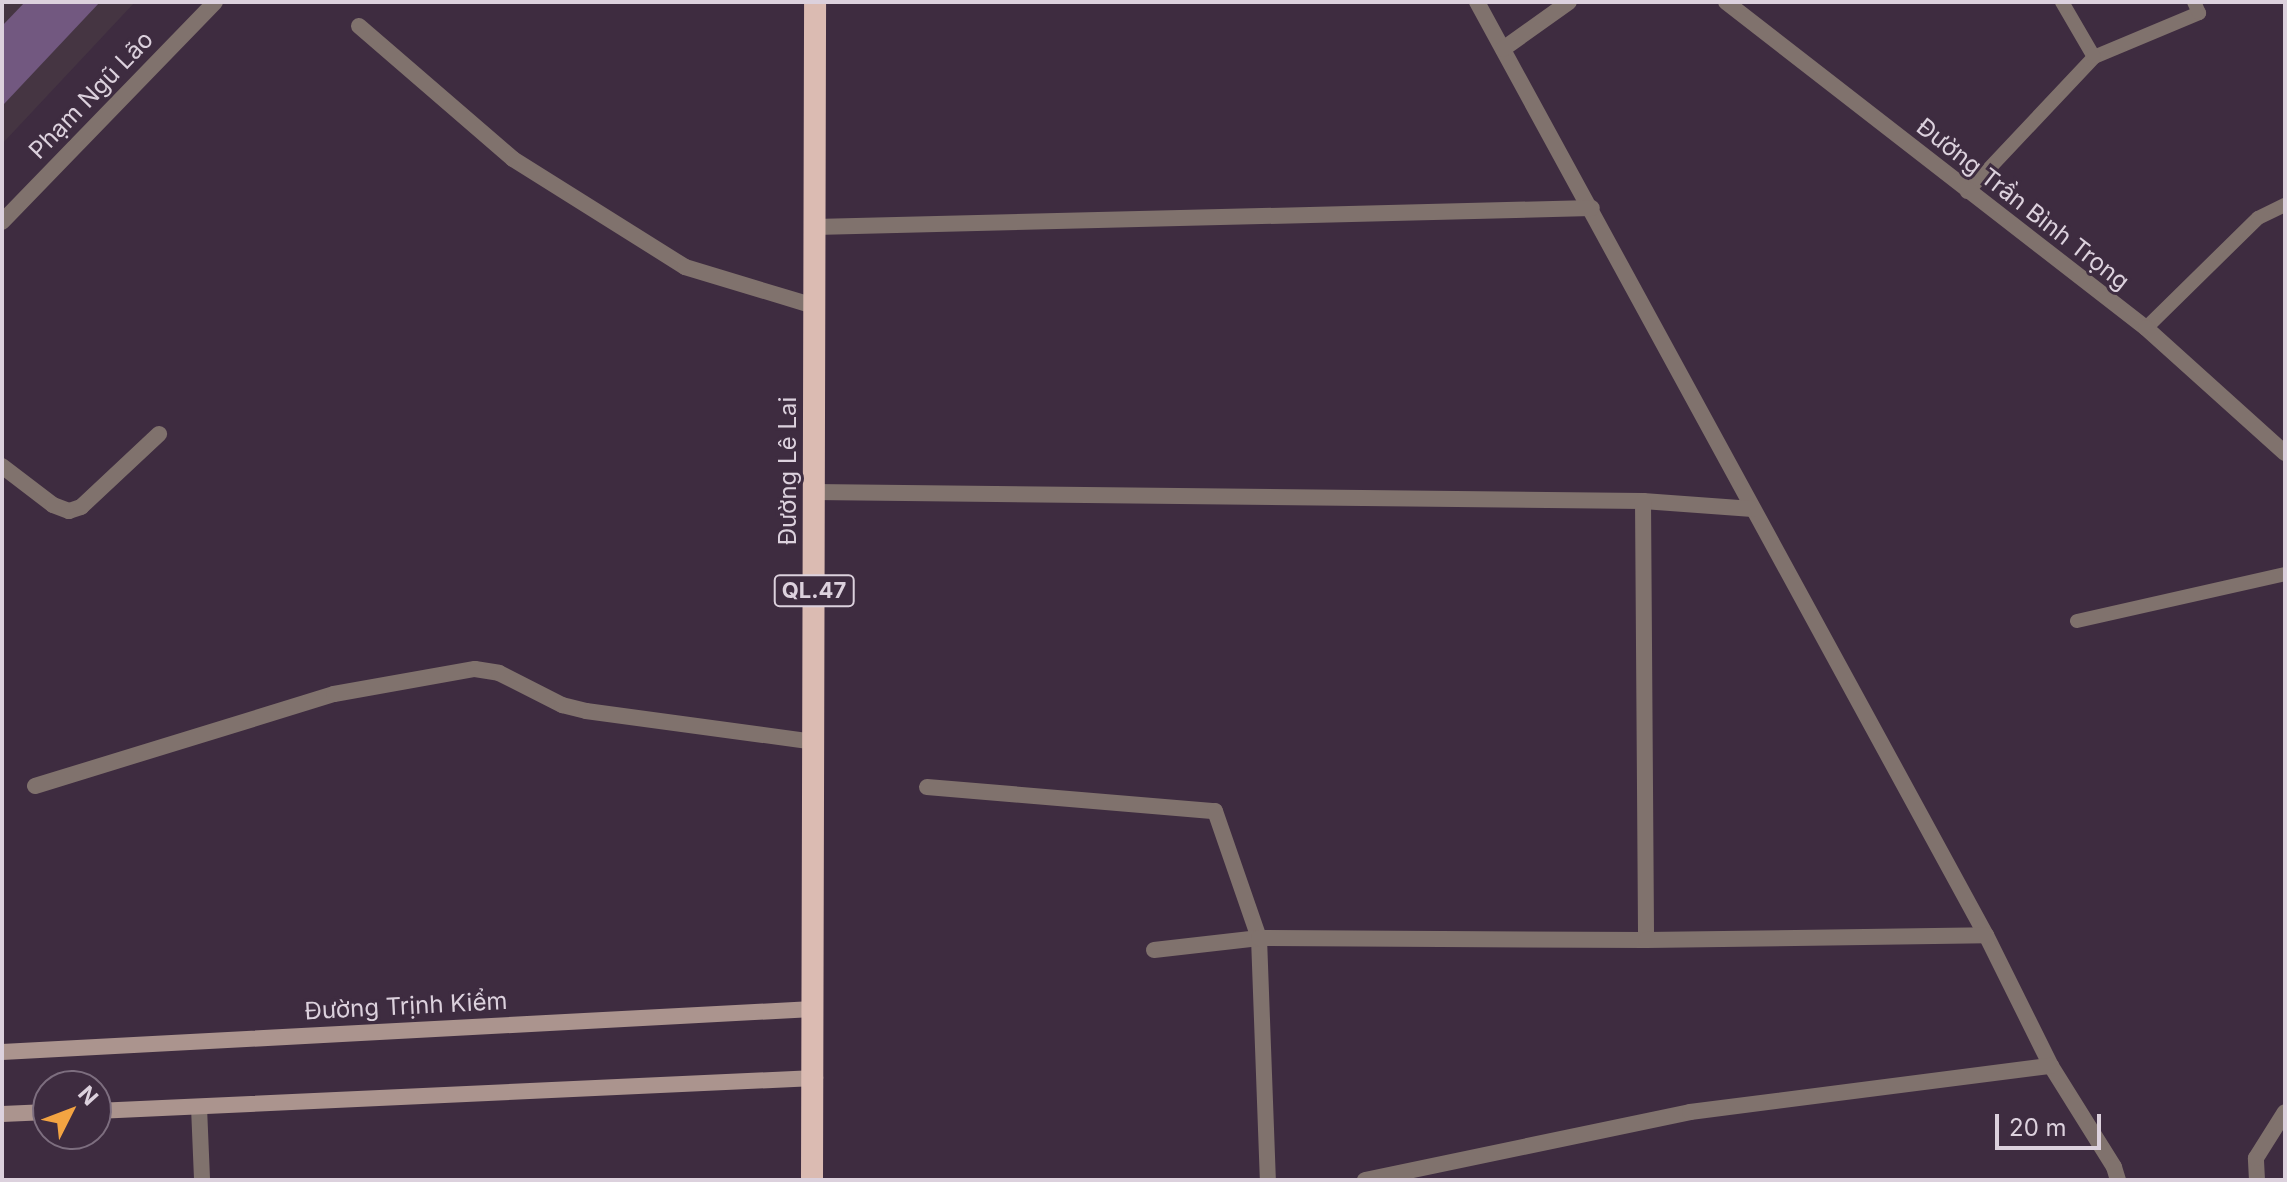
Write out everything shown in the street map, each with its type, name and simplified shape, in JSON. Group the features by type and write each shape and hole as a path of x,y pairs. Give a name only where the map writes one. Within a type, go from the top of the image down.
{"highway":[{"name":"Đường Lê Lai","path":"812,1180 815,1078 815,2"}],"main road":[{"name":"Đường Trịnh Kiểm","path":"2,1052 813,1009"},
{"path":"112,1110 815,1078"},
{"path":"2,1114 32,1113"}],"street":[{"name":"Phạm Ngũ Lão","path":"4,216 215,2"},
{"path":"1477,2 1986,935 2051,1066 2114,1167 2118,1180"},
{"path":"1503,49 1569,2"},
{"name":"Đường Trần Bình Trọng","path":"1726,2 2146,328 2285,453"},
{"path":"359,26 513,159 685,267 814,306"},
{"path":"815,227 1592,208"},
{"path":"2,466 53,505 69,511 81,507 159,434"},
{"path":"814,492 1643,501 1753,509"},
{"path":"1643,501 1646,940"},
{"path":"35,786 334,694 475,669 499,673 562,705 586,711 814,742"},
{"path":"927,787 1215,811 1259,938 1268,1180"},
{"path":"1154,950 1259,938 1646,940 1986,935"},
{"path":"1365,1180 1690,1112 2051,1066"},
{"path":"199,1107 202,1180"},
{"path":"2257,1180 2256,1158 2285,1112"}],"lane":[{"path":"2062,2 2094,57"},
{"path":"1967,192 2094,57 2199,13 2194,2"},
{"path":"2146,328 2258,218 2285,205"},
{"path":"2077,621 2285,574"}],"shaded area":[{"path":"2,2 135,2 2,144"}],"building":[{"path":"25,2 100,2 4,104 2,26"}]}
